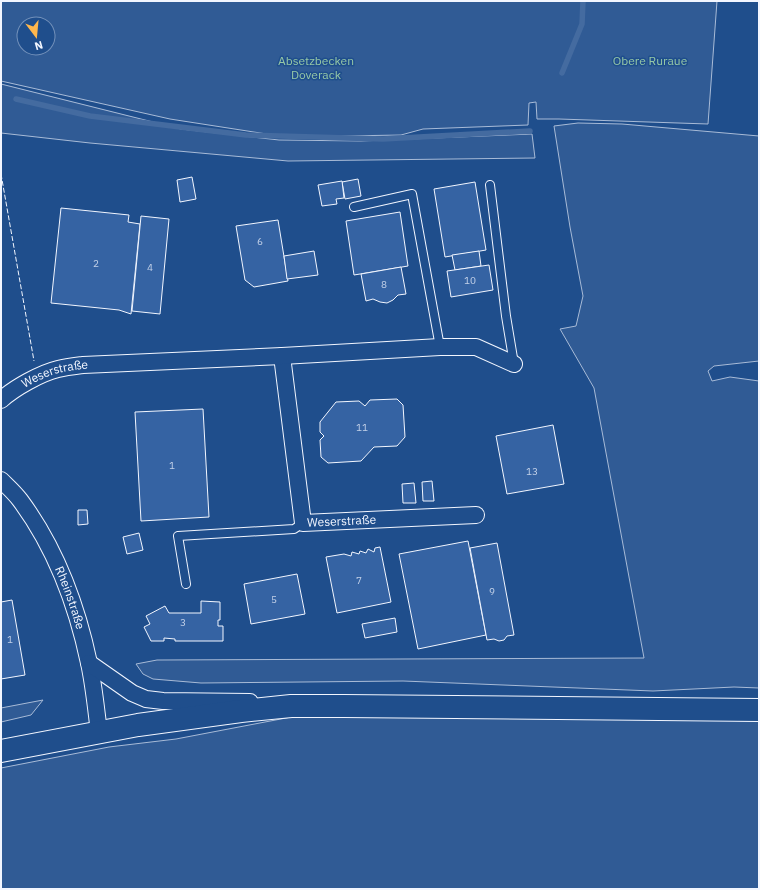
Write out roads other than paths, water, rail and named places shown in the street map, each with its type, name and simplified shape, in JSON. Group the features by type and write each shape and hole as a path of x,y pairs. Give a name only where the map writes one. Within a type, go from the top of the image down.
{"main road":[{"path":"1,752 138,725 291,706 759,710"}],"street":[{"name":"Weserstraße","path":"1,400 31,380 58,369 83,365 476,346 514,364"},
{"name":"Weserstraße","path":"282,356 303,523 476,515"},
{"name":"Rheinstraße","path":"1,480 19,499 45,538 63,578 89,663 99,732"},
{"path":"89,663 132,693 146,699 163,701 277,702 291,706"}],"lane":[{"path":"490,185 506,316 514,364"},
{"path":"354,207 412,194 440,347"},
{"path":"186,584 178,536 294,528 303,523"}],"waterway":[{"path":"562,73 582,24 583,1"},
{"path":"16,99 90,116 246,135 383,139 530,131"}],"park label":[{"name":"Obere Ruraue","path":"650,61"},
{"name":"Absetzbecken Doverack","path":"316,68"}]}
